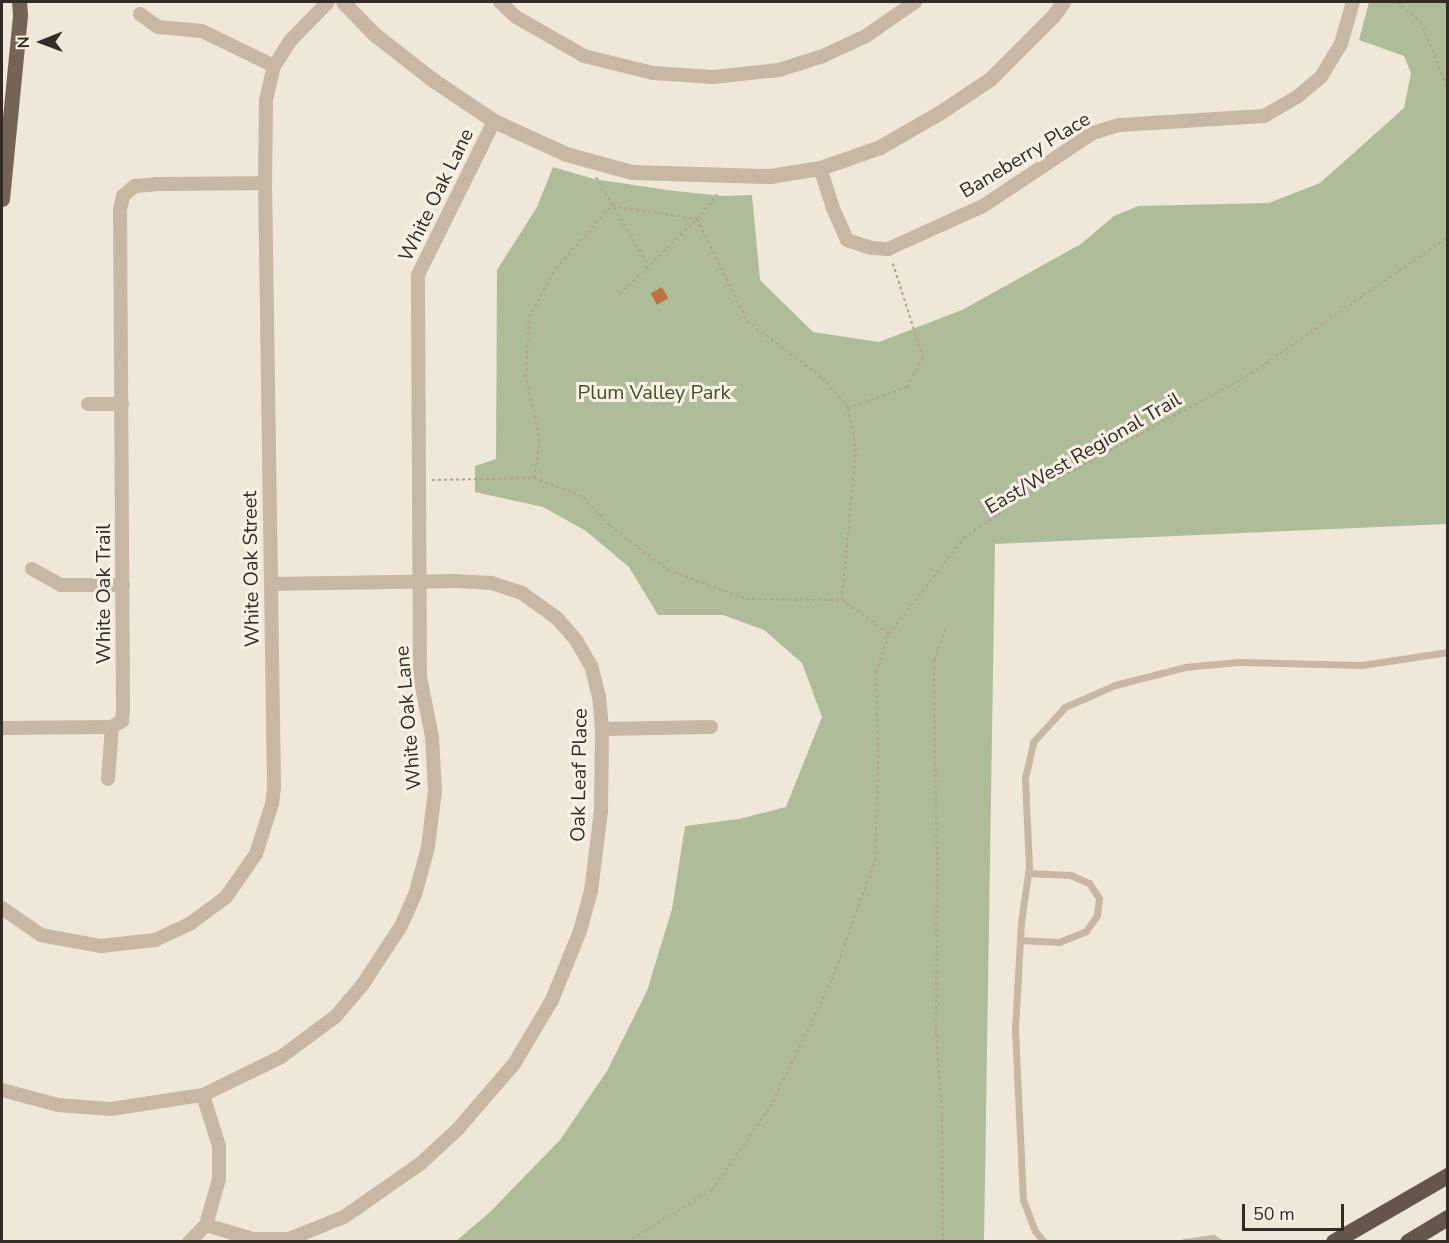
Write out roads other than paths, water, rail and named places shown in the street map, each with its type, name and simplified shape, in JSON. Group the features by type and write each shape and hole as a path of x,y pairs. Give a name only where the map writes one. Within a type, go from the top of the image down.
{"highway":[{"path":"1334,1242 1448,1176"},
{"path":"1408,1242 1448,1218"}],"main road":[{"path":"2,199 20,15 19,2"}],"street":[{"name":"White Oak Street","path":"2,908 41,935 101,946 127,945 155,940 209,911 226,897 256,854 272,804 266,100 274,66 290,41 328,2"},
{"path":"343,2 374,34 433,80 494,121 566,154 632,172 770,176 820,168 880,147 939,113 990,79 1053,16 1063,2"},
{"path":"500,2 516,17 584,56 653,73 713,77 779,70 823,56 866,36 915,2"},
{"name":"Baneberry Place","path":"820,168 832,206 847,240 872,248 888,249 983,206 1093,133 1120,125 1264,117 1297,98 1322,77 1341,44 1353,2"},
{"path":"140,14 158,27 202,31 274,66"},
{"name":"White Oak Lane","path":"2,1090 58,1105 111,1109 203,1095 281,1057 336,1016 385,954 415,895 428,847 435,790 432,737 420,677 417,275 494,121"},
{"name":"White Oak Trail","path":"108,779 112,727 122,722 123,710 120,210 123,196 135,186 145,185 265,183"},
{"path":"88,404 122,404"},
{"path":"32,569 61,585 123,585"},
{"name":"Oak Leaf Place","path":"206,1225 254,1239 289,1239 344,1217 420,1164 457,1130 490,1094 536,1030 552,1000 580,931 591,891 602,811 603,729 599,697 591,666 576,640 558,619 522,593 492,583 271,584"},
{"path":"2,728 112,727"},
{"path":"603,729 711,727"},
{"path":"189,1242 206,1225 219,1179 219,1146 203,1095"}],"lane":[{"path":"1044,1242 1035,1232 1023,1200 1015,1029 1020,940 1028,873 1025,778 1033,742 1065,707 1114,685 1185,668 1238,662 1362,665 1448,652"},
{"path":"1020,940 1059,942 1086,931 1097,915 1100,898 1089,883 1070,875 1028,873"},
{"path":"1184,1242 1213,1238 1219,1242"}],"park label":[{"name":"Plum Valley Park","path":"654,392"}]}
